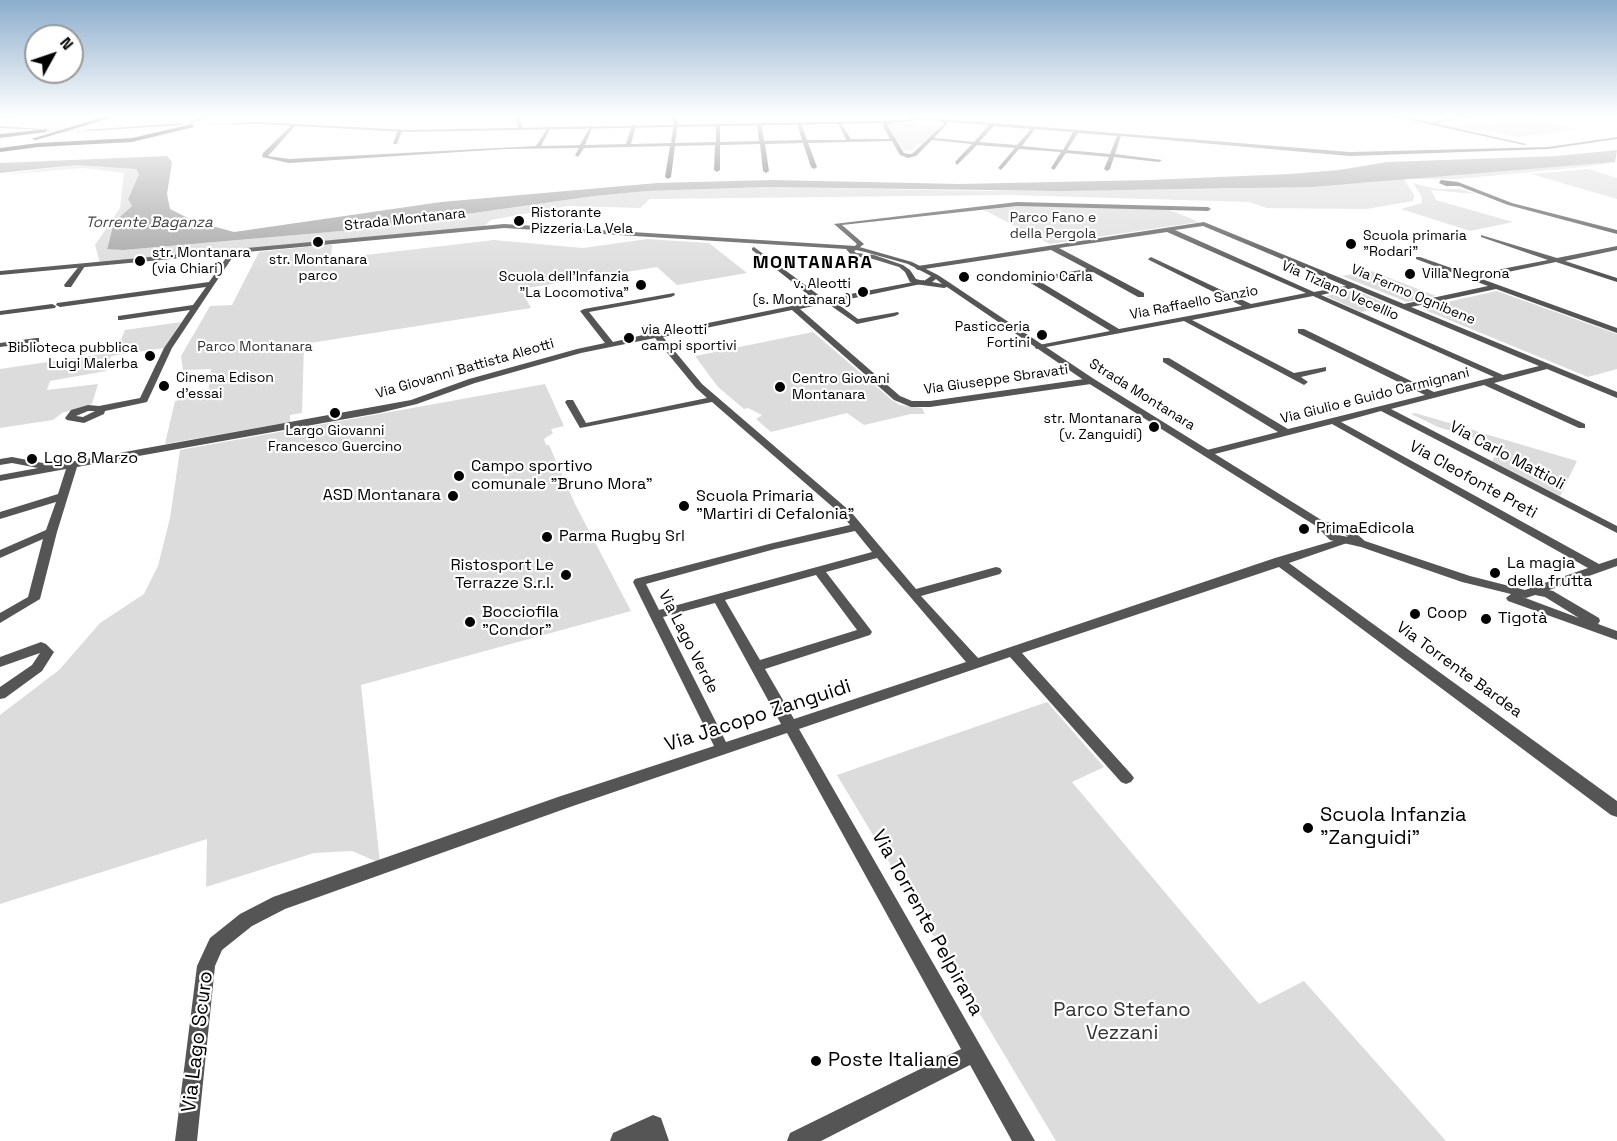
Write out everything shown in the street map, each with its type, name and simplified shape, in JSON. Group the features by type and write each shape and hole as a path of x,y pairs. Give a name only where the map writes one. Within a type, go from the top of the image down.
{"street":[{"path":"668,177 669,169"},
{"path":"1456,184 1510,204 1617,232"},
{"path":"855,252 861,244 837,224 1017,204 1208,209"},
{"name":"Via Fermo Ognibene","path":"1166,229 1198,224 1211,226 1617,394"},
{"name":"Strada Montanara","path":"0,273 504,226 814,247 897,258 936,276 1090,381 1207,453 1326,532 1347,531 1347,539 1466,579 1504,596 1549,594 1617,631"},
{"path":"918,268 1166,229"},
{"name":"Via Tiziano Vecellio","path":"1166,229 1503,378"},
{"path":"1483,236 1617,280"},
{"name":"Strada Montanara","path":"814,247 837,247 874,257 901,266 908,271 910,277 951,287"},
{"path":"1051,247 1141,295"},
{"path":"1472,277 1617,248"},
{"path":"754,249 824,301 857,322 895,314"},
{"path":"1606,250 1617,254"},
{"path":"99,408 144,400 168,348 233,252"},
{"path":"1418,258 1617,331"},
{"path":"1151,259 1249,306"},
{"path":"68,285 82,266"},
{"path":"1094,270 1032,280 1119,332"},
{"path":"924,282 936,276"},
{"path":"901,285 910,277"},
{"name":"Via Giovanni Battista Aleotti","path":"1,478 387,408 414,402 509,370 610,344 924,282"},
{"path":"0,313 212,284"},
{"name":"Via Raffaello Sanzio","path":"1039,347 1355,285"},
{"path":"1405,306 1495,287"},
{"path":"610,344 584,311 671,295"},
{"path":"121,318 196,307"},
{"name":"Via Giuseppe Sbravati","path":"793,307 897,398 911,404 930,404 1090,381"},
{"path":"1185,318 1304,382"},
{"path":"1301,331 1433,395"},
{"path":"656,334 699,386 836,502 912,594 976,665"},
{"path":"0,345 36,340"},
{"path":"1166,360 1287,433"},
{"name":"Via Giulio e Guido Carmignani","path":"1207,453 1548,366"},
{"path":"1293,376 1323,369"},
{"path":"1485,382 1582,426"},
{"path":"681,406 699,386"},
{"path":"570,402 582,426 714,399"},
{"name":"Via Carlo Mattioli","path":"1382,408 1617,530"},
{"name":"Via Cleofonte Preti","path":"1333,421 1598,569"},
{"path":"0,462 12,460 60,468"},
{"path":"0,619 34,599 51,532 74,465"},
{"path":"0,516 62,496"},
{"name":"Via Lago Verde","path":"723,750 639,582 773,546 858,527"},
{"path":"0,554 51,532"},
{"name":"Via Jacopo Zanguidi","path":"216,944 246,920 279,903 564,802 1014,653 1279,561 1326,532 1347,539"},
{"path":"657,615 818,569 881,554"},
{"name":"Via Torrente Bardea","path":"1279,561 1617,810"},
{"path":"1530,596 1617,562"},
{"path":"758,666 865,632 818,569"},
{"path":"912,594 996,571"},
{"path":"1552,612 1560,612 1564,609 1559,590 1566,581"},
{"name":"Strada Montanara","path":"1530,596 1552,612 1617,636"},
{"name":"Via Torrente Pelpirana","path":"718,598 1024,1141"},
{"path":"0,694 38,668 47,652 40,647 1,659"},
{"path":"1014,653 1126,778"},
{"name":"Via Lago Scuro","path":"186,1141 206,966 216,944"},
{"path":"798,1141 974,1053"},
{"path":"621,1141 653,1126 658,1141"}],"green space":[{"name":"Parco Montanara","path":"44,169 67,169 0,175"},
{"name":"Parco Montanara","path":"92,169 136,169 139,174 128,198 132,206 114,222 107,248 123,250 353,230 594,196 647,191 766,187 985,191 1222,189 1375,182 1423,177 1523,169 1560,169 1457,179 1404,179 1414,195 1413,201 1366,209 1267,208 1249,202 1011,195 650,199 640,208 567,206 491,220 482,228 323,245 332,245 331,259 494,240 583,248 647,239 709,243 747,273 677,285 657,267 521,289 531,308 304,344 302,413 290,415 290,422 165,444 175,401 208,393 211,369 183,370 181,356 210,306 232,305 259,252 315,246 100,263 95,245 120,208 124,173"},
{"path":"1589,169 1617,178 1617,199 1531,174"},
{"path":"1413,183 1436,189 1460,189 1475,194 1431,190 1436,200 1513,222 1470,231 1401,209 1422,203 1421,195"},
{"name":"Parco Fano e della Pergola","path":"1017,206 1167,209 1199,222 1050,244 984,210"},
{"path":"1371,271 1436,296 1407,302 1342,276"},
{"path":"1355,290 1391,306 1361,312 1326,296"},
{"path":"1497,291 1617,334 1617,369 1588,377 1420,308"},
{"path":"181,322 164,348 111,356 106,371 50,381 47,390 98,384 92,404 62,413 53,420 0,428 0,369 116,352 125,330"},
{"path":"813,332 892,400 900,405 922,408 925,414 911,414 864,425 847,413 771,432 756,419 762,415 748,408 744,409 718,387 695,356"},
{"path":"545,384 564,426 551,429 553,433 544,439 546,445 549,445 575,504 631,611 361,685 380,863 352,851 314,853 206,887 207,839 0,904 0,715 59,670 100,623 144,594 158,566 170,518 180,450"},
{"path":"1415,413 1477,431 1486,442 1438,427 1411,414"},
{"path":"1482,433 1577,461 1560,496 1492,461 1501,446 1491,443"},
{"name":"Parco Stefano Vezzani","path":"1047,702 1104,767 1072,782 1259,1004 1304,981 1446,1141 1056,1141 837,775"}],"water":[{"name":"Torrente Baganza","path":"0,169 36,169 0,173"},
{"name":"Torrente Baganza","path":"136,169 171,169 167,194 170,209 194,221 234,232 441,202 657,183 772,180 959,184 1150,180 1339,170 1527,169 1311,187 1062,191 766,187 647,191 594,196 353,230 123,250 107,249 114,222 132,206 128,199 139,174"}],"place":[{"name":"Ristorante Pizzeria La Vela","path":"519,221"},
{"name":"str. Montanara parco","path":"318,242"},
{"name":"Scuola primaria \"Rodari\"","path":"1351,244"},
{"name":"str. Montanara (via Chiari)","path":"140,261"},
{"name":"Villa Negrona","path":"1410,274"},
{"name":"condominio Carla","path":"964,277"},
{"name":"Scuola dell'Infanzia \"La Locomotiva\"","path":"641,285"},
{"name":"v. Aleotti (s. Montanara)","path":"863,292"},
{"name":"Pasticceria Fortini","path":"1042,335"},
{"name":"via Aleotti campi sportivi","path":"629,338"},
{"name":"Biblioteca pubblica Luigi Malerba","path":"150,356"},
{"name":"Cinema Edison d'essai","path":"164,386"},
{"name":"Centro Giovani Montanara","path":"780,387"},
{"name":"Largo Giovanni Francesco Guercino","path":"335,413"},
{"name":"str. Montanara (v. Zanguidi)","path":"1154,427"},
{"name":"Lgo 8 Marzo","path":"32,459"},
{"name":"Campo sportivo comunale \"Bruno Mora\"","path":"459,476"},
{"name":"ASD Montanara","path":"453,496"},
{"name":"Scuola Primaria \"Martiri di Cefalonia\"","path":"684,506"},
{"name":"PrimaEdicola","path":"1304,529"},
{"name":"Parma Rugby Srl","path":"547,537"},
{"name":"La magia della frutta","path":"1495,573"},
{"name":"Ristosport Le Terrazze S.r.l.","path":"566,575"},
{"name":"Coop","path":"1415,614"},
{"name":"Tigotà","path":"1486,619"},
{"name":"Bocciofila \"Condor\"","path":"470,622"},
{"name":"Scuola Infanzia \"Zanguidi\"","path":"1308,828"},
{"name":"Poste Italiane","path":"816,1061"}],"district":[{"name":"MONTANARA","path":"813,263"}]}
